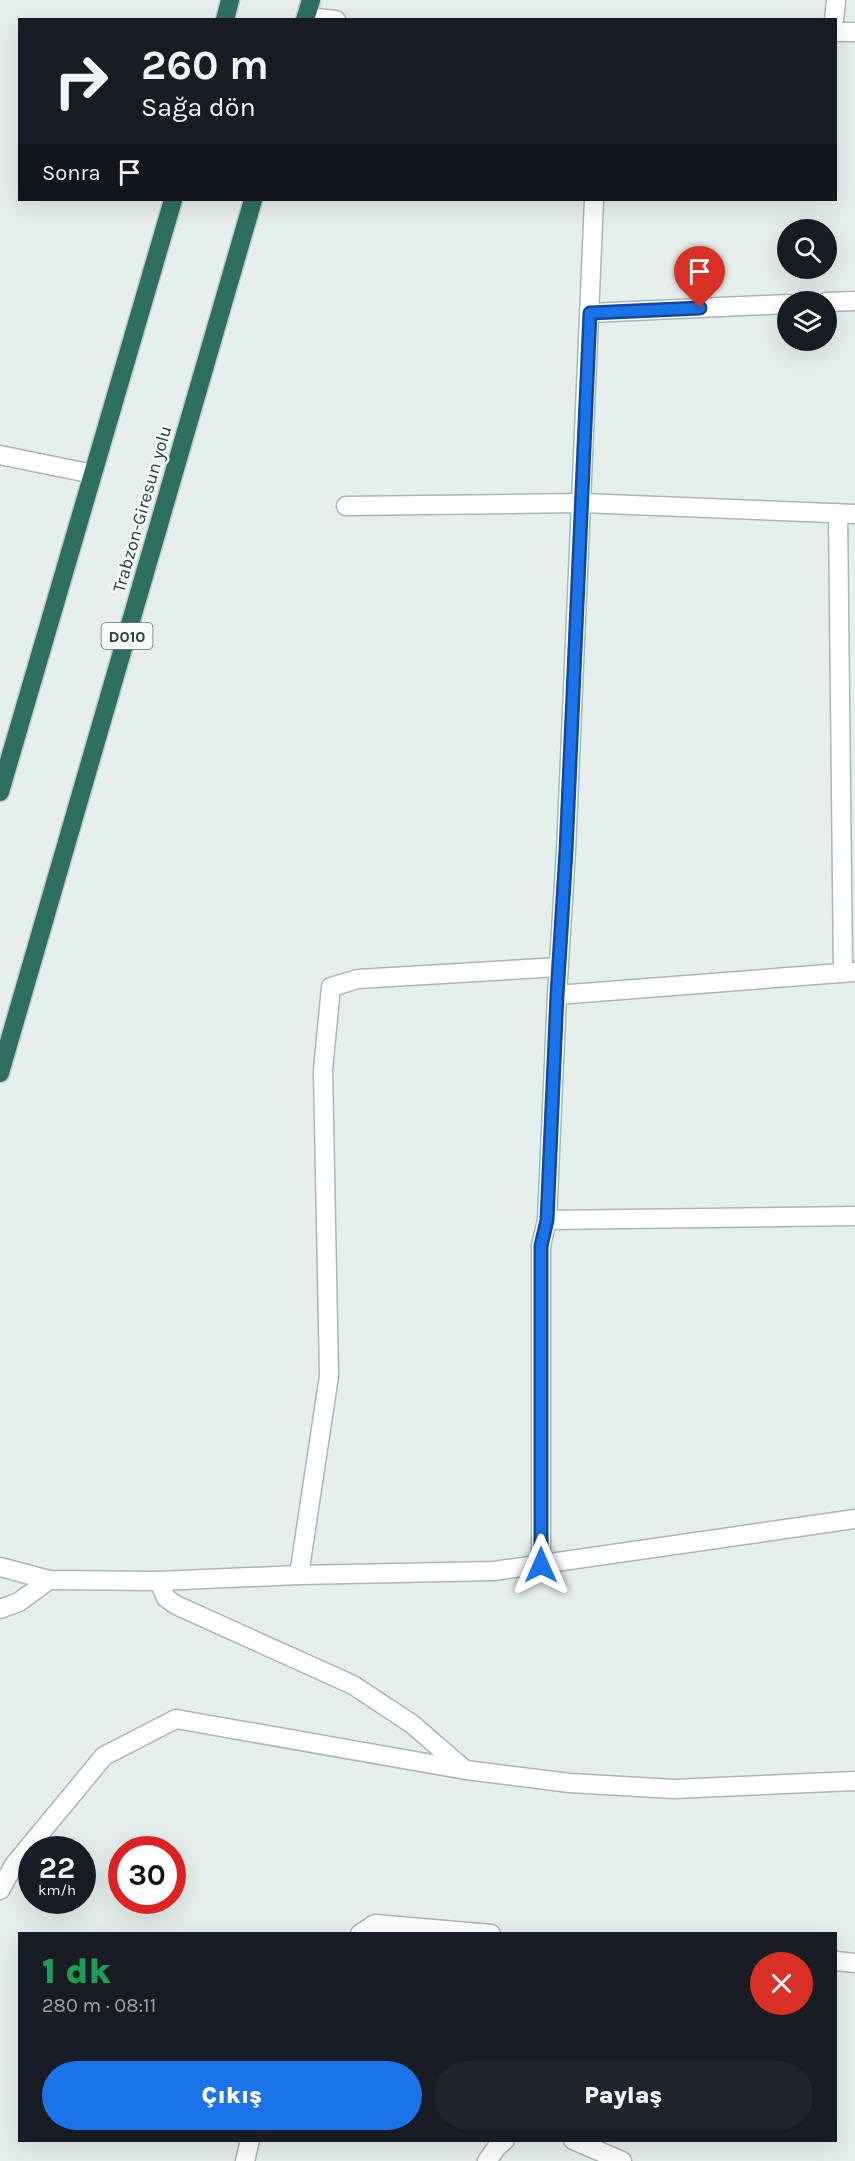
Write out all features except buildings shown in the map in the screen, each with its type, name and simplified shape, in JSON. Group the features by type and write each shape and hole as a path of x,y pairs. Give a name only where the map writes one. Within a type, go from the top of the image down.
{"highway":[{"path":"226,18 230,0"},
{"path":"0,792 173,201"},
{"name":"Trabzon-Giresun yolu","path":"0,1073 253,201"}],"street":[{"path":"834,18 836,0"},
{"path":"308,12 329,18"},
{"path":"837,32 855,32"},
{"path":"541,1565 541,1246 547,1220 566,851 594,201"},
{"path":"837,302 855,301"},
{"path":"590,313 777,304"},
{"path":"0,455 93,474"},
{"path":"346,506 582,503 846,513 849,972 557,995"},
{"path":"299,1575 329,1376 323,1070 331,987 358,979 559,967"},
{"path":"547,1220 855,1216"},
{"path":"0,1567 16,1569 49,1580 159,1581 299,1575 494,1571 855,1519"},
{"path":"0,1609 18,1602 49,1580"},
{"path":"159,1581 166,1598 176,1605 353,1685 412,1724 466,1770"},
{"path":"0,1890 14,1865 104,1756 176,1719 466,1770 570,1783 674,1789 855,1781"},
{"path":"363,1932 375,1924 468,1932"},
{"path":"837,1961 855,1963"},
{"path":"245,2161 250,2142"},
{"path":"488,2161 497,2147 503,2142"},
{"path":"578,2142 622,2161"}],"route":[{"path":"541,1565 541,1246 547,1220 590,313 700,308"}]}
